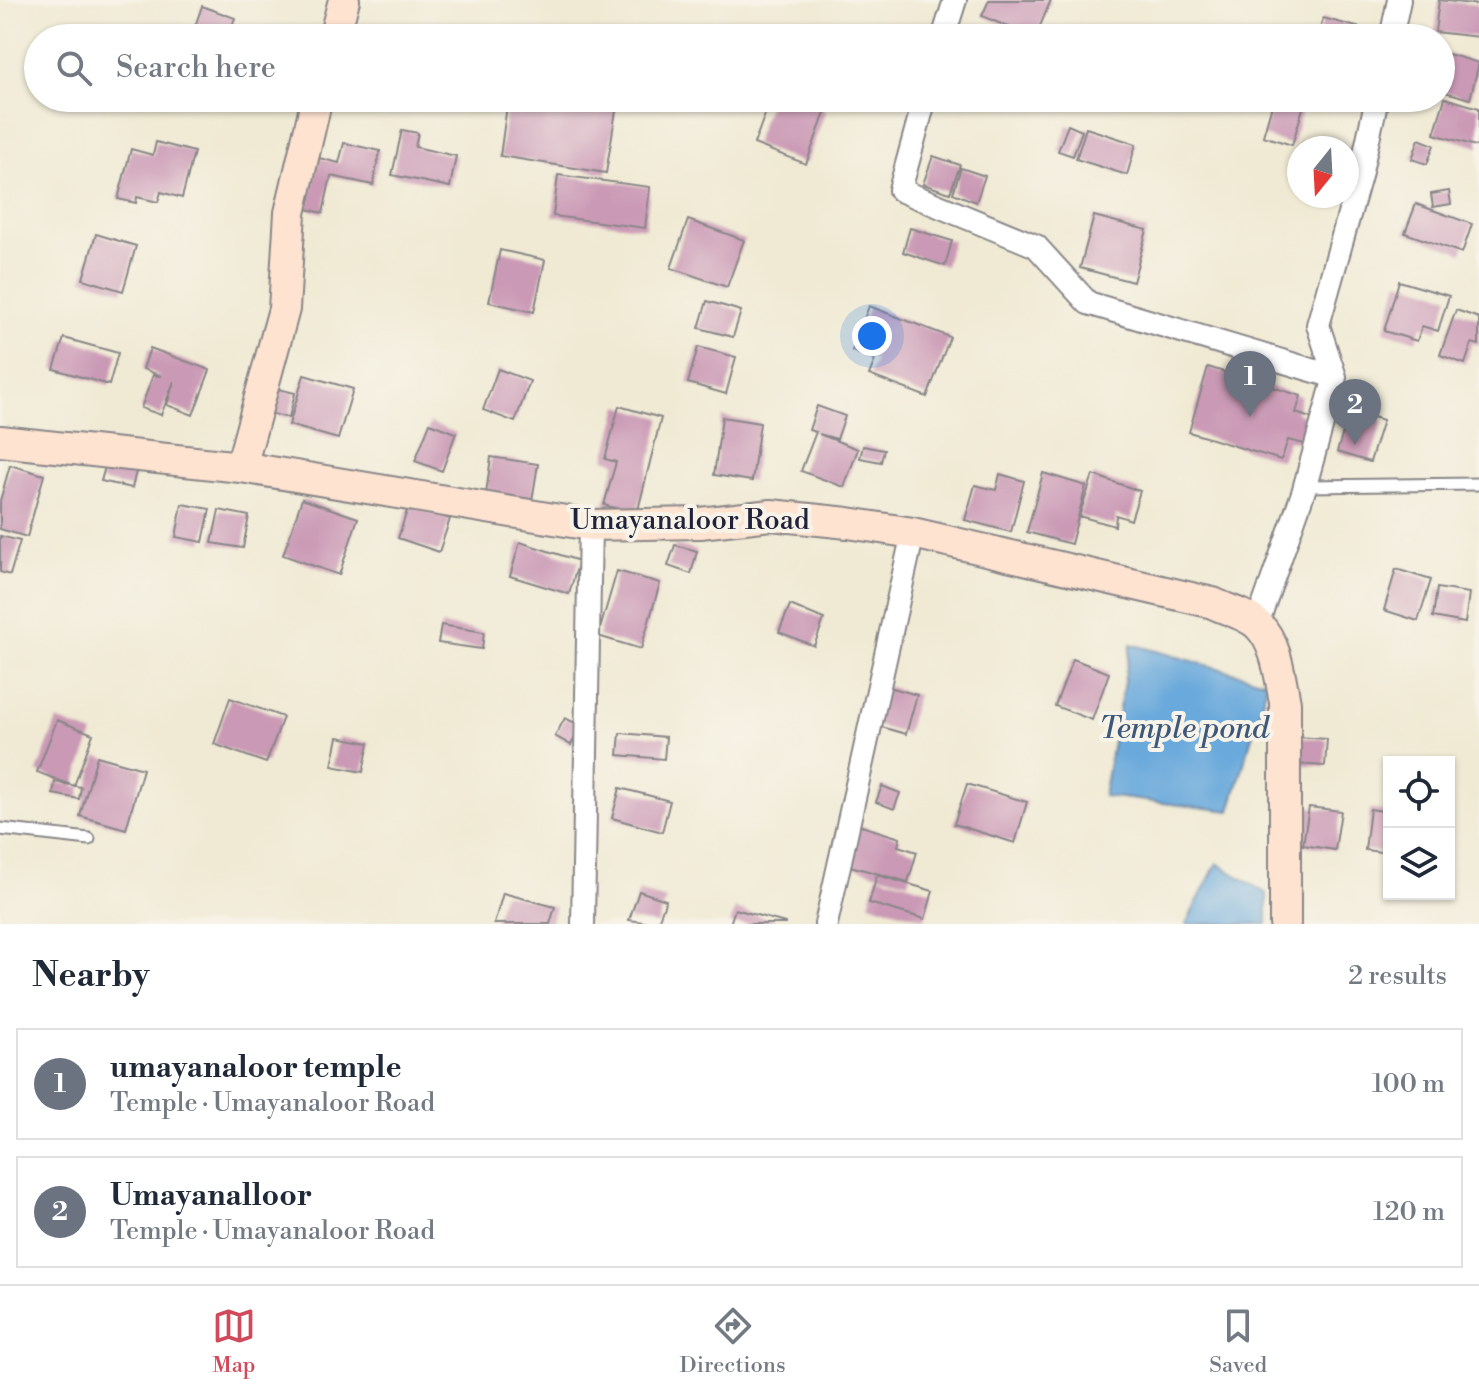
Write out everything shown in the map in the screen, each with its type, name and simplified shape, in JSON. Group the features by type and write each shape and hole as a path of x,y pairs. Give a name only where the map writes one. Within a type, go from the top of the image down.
{"main road":[{"path":"338,24 344,0"},
{"path":"241,467 284,309 290,213 314,112"},
{"name":"Umayanaloor Road","path":"0,441 241,467 590,525 700,523 771,515 913,533 1213,603 1257,624"},
{"path":"1257,624 1268,639 1285,702 1285,924"}],"street":[{"path":"947,24 955,0"},
{"path":"1394,24 1399,0"},
{"path":"921,112 900,190 1036,246 1088,303 1335,377"},
{"path":"1257,624 1305,486 1335,377 1318,325 1360,176 1374,112"},
{"path":"583,924 590,525"},
{"path":"826,924 913,533"}],"lane":[{"path":"1305,486 1479,484"},
{"path":"0,829 89,839"}],"water":[{"name":"Temple pond","path":"1131,644 1268,682 1230,811 1103,796"},
{"path":"1217,863 1267,894 1267,924 1186,924"}],"building":[{"path":"989,0 1051,0 1041,24 1001,24 982,16"},
{"path":"1439,0 1479,5 1479,37 1455,34 1455,24 1436,24"},
{"path":"202,6 235,18 233,24 196,24"},
{"path":"1323,18 1345,24 1322,24"},
{"path":"1455,56 1479,63 1470,99 1455,95"},
{"path":"1455,101 1479,108 1479,147 1434,134 1441,112 1455,112"},
{"path":"506,112 616,112 606,173 500,156"},
{"path":"766,112 825,112 806,164 754,144"},
{"path":"1270,112 1302,112 1295,136 1287,136 1287,143 1263,136"},
{"path":"1068,125 1082,131 1073,156 1058,151"},
{"path":"1086,128 1136,144 1127,175 1076,159"},
{"path":"402,130 418,133 415,147 456,156 450,187 392,175"},
{"path":"1419,139 1434,145 1427,164 1412,159"},
{"path":"156,142 194,152 182,198 161,192 158,202 137,197 136,203 118,199 131,149 153,155"},
{"path":"344,143 380,151 373,185 331,176 323,213 307,209 319,158 339,163"},
{"path":"933,156 960,165 950,193 923,184"},
{"path":"961,168 985,176 976,202 953,193"},
{"path":"558,175 650,187 645,228 553,216"},
{"path":"1449,191 1451,204 1433,207 1431,194"},
{"path":"1416,204 1472,224 1462,253 1405,233"},
{"path":"1094,216 1147,230 1133,282 1080,268"},
{"path":"688,220 744,240 727,287 671,268"},
{"path":"910,228 952,241 945,266 903,252"},
{"path":"96,234 136,246 123,291 83,279"},
{"path":"500,250 545,260 534,312 489,302"},
{"path":"1399,281 1449,296 1438,331 1422,326 1417,341 1384,331"},
{"path":"707,301 741,311 733,337 699,328"},
{"path":"869,306 950,337 927,397 869,375 875,360 852,351"},
{"path":"1456,310 1479,318 1479,345 1472,343 1465,364 1440,355"},
{"path":"64,338 118,353 109,385 54,369"},
{"path":"698,347 736,357 726,394 688,383"},
{"path":"150,348 210,370 193,415 167,405 174,381 161,415 141,408 153,375 161,376 143,369"},
{"path":"1208,367 1301,396 1296,413 1316,420 1309,445 1288,440 1281,460 1189,432"},
{"path":"498,369 530,381 515,422 483,410"},
{"path":"304,375 353,389 338,439 289,425"},
{"path":"274,388 295,393 289,418 268,413"},
{"path":"619,406 661,418 637,514 604,505 616,462 605,459"},
{"path":"817,406 845,416 837,439 819,434 858,449 844,487 801,471 816,432 809,430"},
{"path":"1350,410 1383,420 1370,462 1337,452"},
{"path":"722,417 760,423 752,481 714,475"},
{"path":"430,423 456,433 442,471 415,461"},
{"path":"863,446 884,450 881,462 860,458"},
{"path":"491,457 538,464 532,501 486,494"},
{"path":"107,460 137,467 132,488 101,481"},
{"path":"10,465 44,475 27,537 0,529 0,501"},
{"path":"1043,473 1086,486 1071,544 1027,532"},
{"path":"1000,474 1024,481 1011,532 965,520 975,485 996,490"},
{"path":"1093,475 1140,491 1131,520 1116,515 1115,526 1079,516"},
{"path":"302,499 358,518 339,575 283,555"},
{"path":"182,504 210,509 203,542 176,537"},
{"path":"409,505 450,519 439,552 398,538"},
{"path":"219,510 249,516 243,548 212,543"},
{"path":"0,536 20,541 10,575 0,572"},
{"path":"520,542 579,561 569,594 510,576"},
{"path":"675,545 697,551 691,574 668,566"},
{"path":"1396,569 1431,580 1418,621 1384,610"},
{"path":"617,571 660,583 641,649 598,636"},
{"path":"1437,588 1469,593 1465,623 1433,617"},
{"path":"790,605 824,619 814,646 779,632"},
{"path":"441,625 484,632 482,649 438,643"},
{"path":"1073,659 1109,673 1092,720 1055,706"},
{"path":"886,686 917,695 906,734 875,725"},
{"path":"230,698 283,717 266,763 214,744"},
{"path":"565,718 581,726 571,745 555,736"},
{"path":"57,720 93,734 74,786 37,772"},
{"path":"620,733 666,737 664,759 618,755"},
{"path":"338,737 369,743 363,772 332,766"},
{"path":"1296,737 1327,739 1325,766 1295,764"},
{"path":"97,756 143,769 126,829 80,816"},
{"path":"55,782 81,787 79,799 53,794"},
{"path":"967,784 1027,802 1015,843 954,824"},
{"path":"882,786 900,793 894,809 876,802"},
{"path":"620,788 670,801 662,832 612,818"},
{"path":"1309,807 1341,811 1335,850 1303,845"},
{"path":"1370,809 1383,811 1383,852 1365,850"},
{"path":"855,824 900,838 898,846 917,852 908,882 843,864"},
{"path":"877,875 933,891 925,919 869,903"},
{"path":"639,891 666,900 657,924 629,920"},
{"path":"503,893 555,907 550,924 494,924"},
{"path":"735,909 785,923 785,924 730,924"}],"place":[{"name":"umayanaloor temple","path":"1250,417"},
{"name":"Umayanalloor","path":"1355,445"}]}
